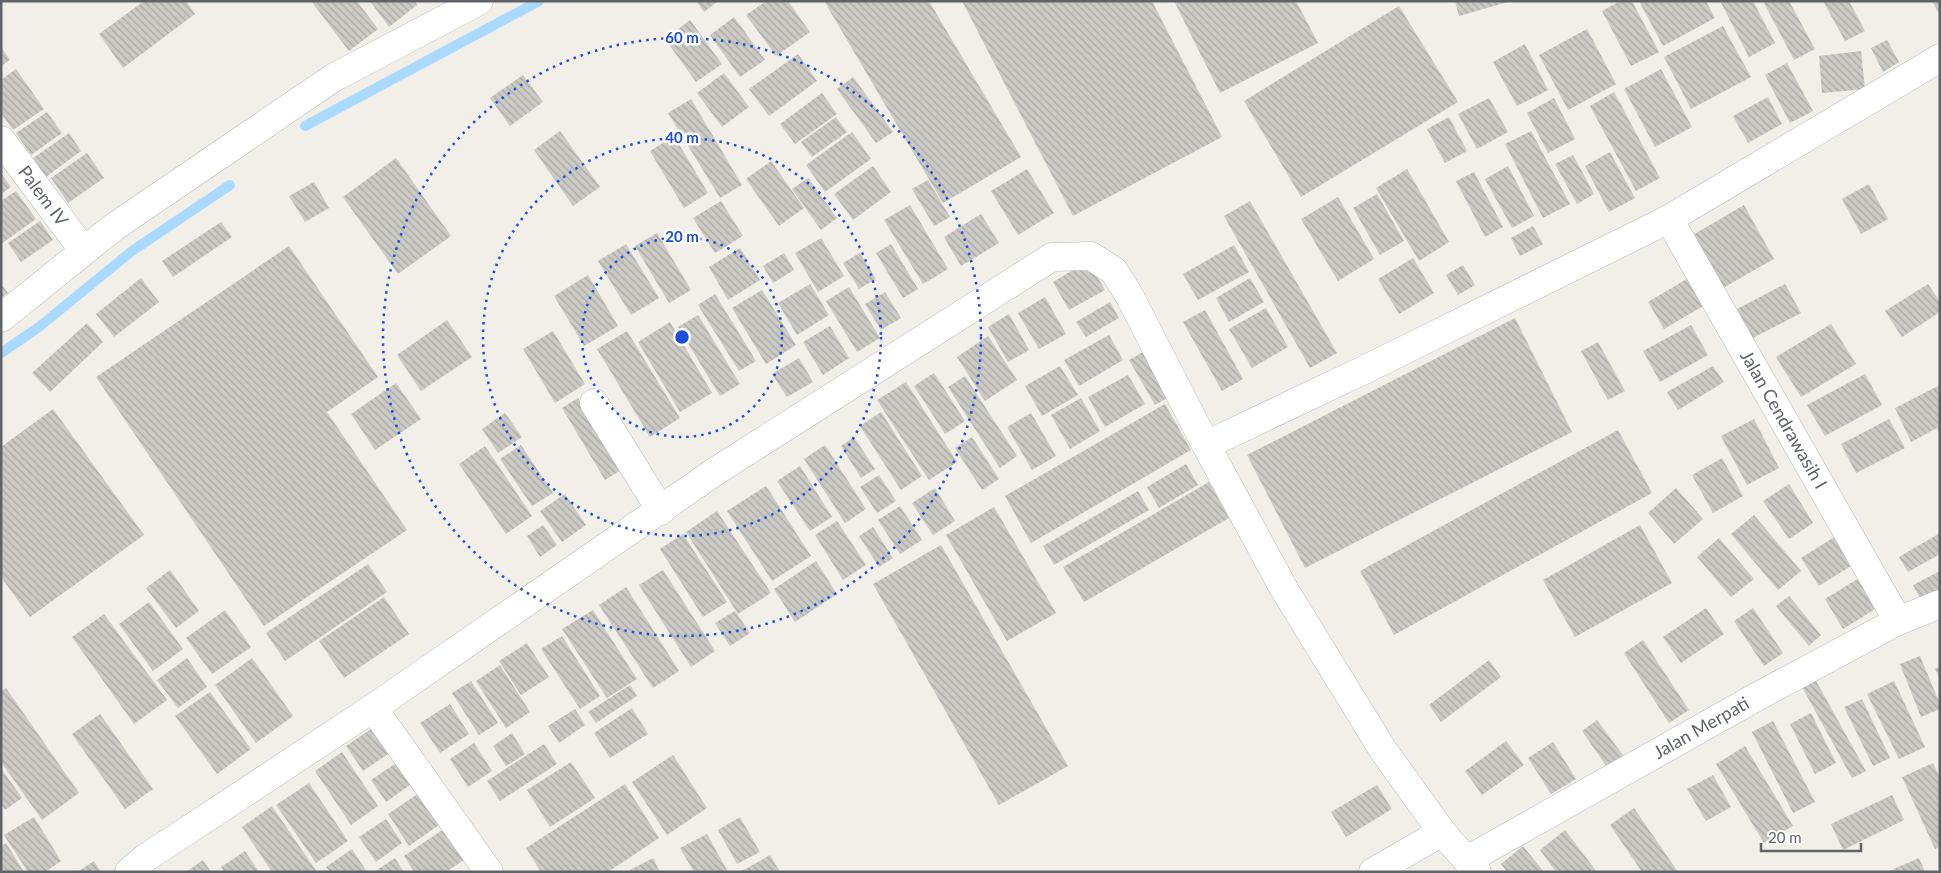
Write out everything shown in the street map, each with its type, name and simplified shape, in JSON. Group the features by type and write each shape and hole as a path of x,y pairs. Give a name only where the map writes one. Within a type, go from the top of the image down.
{"street":[{"path":"1,318 114,227 334,78 449,8 479,1"},
{"path":"1206,445 1364,370 1669,219 1940,58"},
{"name":"Palem IV","path":"1,140 84,251"},
{"name":"Jalan Cendrawasih I","path":"1669,219 1898,621"},
{"path":"129,872 144,859 374,708 716,471 1052,257 1092,256 1114,272 1129,295 1206,445 1284,589 1383,750 1442,832 1472,866"},
{"path":"594,404 661,510"},
{"name":"Jalan Merpati","path":"1472,866 1760,695 1898,621 1940,604"},
{"path":"374,708 489,872"},
{"path":"1373,872 1442,832"}],"building":[{"path":"144,1 186,1 195,14 123,68 99,34"},
{"path":"311,1 357,1 378,29 349,51"},
{"path":"370,1 415,1 417,5 389,27"},
{"path":"696,1 718,1 704,12"},
{"path":"766,1 788,1 810,32 776,56 746,15"},
{"path":"824,1 929,1 1021,157 943,203"},
{"path":"962,1 1152,1 1222,137 1073,216"},
{"path":"1174,1 1296,1 1318,43 1220,93"},
{"path":"1455,1 1508,1 1508,2 1459,16"},
{"path":"1620,1 1632,1 1659,52 1631,66 1602,11"},
{"path":"1639,1 1706,1 1715,18 1663,46"},
{"path":"1720,1 1753,1 1775,43 1749,57"},
{"path":"1768,1 1789,1 1815,49 1794,60 1764,3"},
{"path":"1823,1 1849,1 1865,31 1845,41"},
{"path":"1932,1 1940,1 1940,15"},
{"path":"1399,6 1458,102 1301,197 1244,101"},
{"path":"734,17 765,60 740,77 710,35"},
{"path":"690,20 722,64 696,82 665,39"},
{"path":"1723,26 1751,77 1691,109 1664,57"},
{"path":"1587,29 1616,84 1568,110 1539,55"},
{"path":"1887,40 1899,62 1883,72 1871,48"},
{"path":"1525,44 1548,90 1517,106 1493,62"},
{"path":"1,47 10,60 1,66"},
{"path":"1861,51 1865,89 1822,93 1819,56"},
{"path":"798,54 817,81 769,116 749,89"},
{"path":"1787,63 1813,111 1790,123 1765,75"},
{"path":"16,69 44,109 13,130 1,113 1,80"},
{"path":"1661,69 1692,127 1655,147 1624,89"},
{"path":"724,73 749,107 722,127 697,93"},
{"path":"523,75 543,102 510,126 490,98"},
{"path":"853,77 893,132 876,143 837,89"},
{"path":"1614,92 1660,178 1636,191 1590,106"},
{"path":"822,93 837,114 795,144 780,124"},
{"path":"1768,97 1782,124 1748,143 1733,116"},
{"path":"1489,98 1508,132 1477,149 1458,114"},
{"path":"1554,98 1575,139 1548,153 1527,113"},
{"path":"691,99 742,185 720,198 668,113"},
{"path":"47,112 62,133 31,155 16,133"},
{"path":"836,117 847,132 812,157 801,142"},
{"path":"1449,117 1467,151 1445,163 1427,129"},
{"path":"560,131 600,187 573,206 534,150"},
{"path":"1531,131 1570,204 1543,218 1505,144"},
{"path":"852,132 871,159 825,192 806,165"},
{"path":"69,133 81,151 46,177 33,158"},
{"path":"674,136 708,193 684,208 650,151"},
{"path":"1610,152 1635,198 1609,212 1585,166"},
{"path":"87,153 104,178 68,203 51,178"},
{"path":"1573,155 1594,194 1577,204 1555,164"},
{"path":"396,158 451,236 398,274 343,197"},
{"path":"771,161 804,208 779,226 746,179"},
{"path":"873,166 891,192 853,220 834,194"},
{"path":"1508,166 1534,216 1512,228 1485,179"},
{"path":"1027,169 1054,213 1018,235 991,191"},
{"path":"1407,169 1449,242 1419,261 1376,188"},
{"path":"1474,172 1503,227 1485,237 1456,181"},
{"path":"1,173 11,187 1,194"},
{"path":"808,178 837,218 821,230 792,189"},
{"path":"928,180 950,217 934,226 912,189"},
{"path":"314,182 329,208 305,222 289,196"},
{"path":"1869,184 1888,219 1861,234 1842,199"},
{"path":"16,191 36,219 1,244 1,201"},
{"path":"1377,194 1404,241 1380,255 1353,208"},
{"path":"1338,197 1374,259 1338,281 1301,219"},
{"path":"721,201 743,236 715,253 693,218"},
{"path":"1250,201 1337,353 1310,368 1224,216"},
{"path":"910,205 948,269 923,284 884,220"},
{"path":"1744,205 1774,259 1721,289 1691,236"},
{"path":"981,214 999,243 961,266 944,237"},
{"path":"40,221 53,240 21,262 8,243"},
{"path":"221,222 232,237 173,277 162,261"},
{"path":"1533,226 1543,244 1520,256 1511,238"},
{"path":"657,233 691,290 669,303 635,246"},
{"path":"821,238 844,276 818,292 795,253"},
{"path":"626,244 659,298 631,315 598,261"},
{"path":"891,244 918,289 903,298 876,253"},
{"path":"1234,245 1249,272 1198,300 1183,274"},
{"path":"289,246 378,377 327,412 407,530 264,626 96,377"},
{"path":"740,248 760,280 728,300 709,267"},
{"path":"784,253 794,270 773,283 763,266"},
{"path":"860,253 876,279 859,289 843,263"},
{"path":"1413,258 1434,293 1399,314 1378,279"},
{"path":"1088,261 1105,290 1069,310 1053,282"},
{"path":"1463,265 1475,285 1458,295 1446,275"},
{"path":"588,275 618,326 584,346 554,296"},
{"path":"1690,277 1705,305 1664,329 1648,302"},
{"path":"141,278 159,302 114,337 96,314"},
{"path":"1250,278 1264,302 1229,322 1216,298"},
{"path":"1,284 8,293 1,298"},
{"path":"810,284 829,315 797,335 778,303"},
{"path":"1785,284 1801,313 1747,341 1731,312"},
{"path":"1928,284 1940,302 1940,312 1902,337 1885,311"},
{"path":"849,287 880,338 857,352 826,301"},
{"path":"762,290 796,345 766,364 732,308"},
{"path":"885,292 901,318 881,330 865,304"},
{"path":"715,294 756,361 739,371 698,305"},
{"path":"1045,297 1066,334 1039,349 1018,313"},
{"path":"1110,302 1119,318 1086,337 1076,322"},
{"path":"1266,308 1288,347 1252,368 1229,329"},
{"path":"1205,310 1243,379 1222,391 1183,322"},
{"path":"1009,314 1029,350 1008,362 988,327"},
{"path":"698,315 740,384 720,396 678,327"},
{"path":"1515,318 1572,432 1305,568 1247,455"},
{"path":"447,320 472,357 421,391 397,355"},
{"path":"670,322 712,393 680,412 638,342"},
{"path":"87,323 103,342 50,392 32,373"},
{"path":"1831,324 1856,364 1801,397 1776,357"},
{"path":"1691,325 1708,355 1660,382 1643,351"},
{"path":"830,326 849,358 823,375 803,342"},
{"path":"553,331 585,384 555,403 523,349"},
{"path":"627,331 680,418 650,437 597,349"},
{"path":"1109,335 1123,360 1079,386 1064,360"},
{"path":"988,336 1017,380 985,401 957,357"},
{"path":"1598,342 1625,391 1608,400 1581,351"},
{"path":"1150,348 1176,393 1155,405 1129,360"},
{"path":"799,358 813,382 787,397 772,374"},
{"path":"1060,366 1078,395 1042,416 1025,386"},
{"path":"1713,366 1724,382 1678,410 1667,392"},
{"path":"934,373 965,421 945,434 914,386"},
{"path":"1865,374 1882,405 1825,436 1807,405"},
{"path":"1128,375 1145,404 1105,427 1088,397"},
{"path":"965,376 1017,456 1000,468 948,387"},
{"path":"906,382 957,462 929,480 877,400"},
{"path":"396,383 421,419 375,450 351,414"},
{"path":"1940,385 1940,435 1937,428 1911,442 1895,408"},
{"path":"578,398 621,470 605,480 562,408"},
{"path":"1081,398 1100,431 1070,449 1051,415"},
{"path":"1165,404 1191,450 1031,543 1005,496"},
{"path":"53,409 144,535 30,617 1,577 1,447"},
{"path":"881,412 922,476 901,490 860,426"},
{"path":"505,413 522,437 498,453 482,429"},
{"path":"1031,413 1056,456 1032,470 1007,427"},
{"path":"1754,419 1779,468 1747,485 1721,436"},
{"path":"1889,419 1905,448 1856,473 1841,444"},
{"path":"1618,430 1652,493 1394,635 1360,571"},
{"path":"854,437 875,469 861,478 841,446"},
{"path":"972,437 999,479 982,490 955,448"},
{"path":"521,445 553,493 532,506 500,459"},
{"path":"825,445 866,509 845,523 804,459"},
{"path":"485,446 532,516 506,534 459,464"},
{"path":"1722,458 1743,496 1713,513 1692,475"},
{"path":"1186,464 1198,485 1159,508 1147,487"},
{"path":"800,466 832,517 810,531 777,481"},
{"path":"879,475 896,501 877,513 860,487"},
{"path":"1209,482 1229,518 1084,602 1063,567"},
{"path":"1789,484 1813,523 1789,539 1763,501"},
{"path":"766,486 811,556 772,581 727,511"},
{"path":"935,488 955,521 933,535 912,503"},
{"path":"1676,488 1703,519 1674,544 1648,513"},
{"path":"1138,491 1149,510 1054,565 1043,546"},
{"path":"565,494 586,525 562,542 540,511"},
{"path":"900,506 922,540 900,554 878,520"},
{"path":"994,507 1056,613 1007,641 946,535"},
{"path":"717,511 771,593 738,614 686,532"},
{"path":"1754,515 1801,571 1778,590 1731,534"},
{"path":"837,521 866,565 843,580 815,535"},
{"path":"543,525 557,545 540,557 527,536"},
{"path":"1640,525 1672,583 1575,637 1543,580"},
{"path":"873,527 893,558 879,567 859,536"},
{"path":"1940,533 1940,554 1908,572 1899,557"},
{"path":"683,534 727,602 703,617 660,549"},
{"path":"1836,536 1854,564 1819,586 1801,558"},
{"path":"1719,538 1754,579 1731,597 1697,557"},
{"path":"941,545 1068,766 999,805 873,584"},
{"path":"816,561 837,594 795,622 774,589"},
{"path":"368,564 387,592 285,661 266,633"},
{"path":"170,570 199,611 176,628 146,588"},
{"path":"663,570 715,651 691,667 639,585"},
{"path":"1940,571 1940,590 1921,600 1913,585"},
{"path":"1859,578 1877,608 1843,629 1825,599"},
{"path":"626,587 679,671 653,688 599,605"},
{"path":"1789,596 1821,635 1809,646 1776,606"},
{"path":"384,597 409,634 344,678 319,641"},
{"path":"149,602 183,649 153,671 119,624"},
{"path":"1706,608 1724,634 1681,663 1663,637"},
{"path":"1753,608 1783,653 1764,666 1734,621"},
{"path":"225,610 251,647 212,674 186,638"},
{"path":"593,610 637,679 607,698 562,629"},
{"path":"735,611 750,633 730,646 715,623"},
{"path":"104,614 167,700 134,724 72,637"},
{"path":"562,636 600,696 580,709 541,649"},
{"path":"1643,640 1689,710 1669,723 1624,653"},
{"path":"527,643 549,677 521,695 499,661"},
{"path":"1920,656 1940,704 1940,709 1921,717 1900,664"},
{"path":"187,658 207,687 178,708 157,680"},
{"path":"252,658 293,716 256,743 215,685"},
{"path":"1489,660 1501,677 1441,722 1429,705"},
{"path":"500,665 530,712 506,728 476,681"},
{"path":"1940,667 1940,679 1935,669"},
{"path":"1815,679 1866,771 1852,778 1802,687"},
{"path":"471,681 498,723 479,735 452,693"},
{"path":"1894,681 1925,747 1899,759 1867,694"},
{"path":"630,685 637,696 596,723 588,712"},
{"path":"6,688 79,793 42,820 1,762 1,691"},
{"path":"210,692 251,749 217,774 175,716"},
{"path":"1862,699 1890,758 1873,766 1844,707"},
{"path":"450,704 469,734 440,753 420,723"},
{"path":"632,708 648,734 610,758 594,733"},
{"path":"575,709 585,725 559,743 548,726"},
{"path":"1811,713 1836,763 1815,774 1790,724"},
{"path":"100,714 153,789 125,809 72,734"},
{"path":"1597,720 1625,758 1609,770 1582,731"},
{"path":"1773,721 1815,802 1793,813 1752,732"},
{"path":"377,725 394,750 363,771 346,746"},
{"path":"512,733 525,754 506,766 493,746"},
{"path":"1506,741 1524,765 1482,795 1465,771"},
{"path":"1553,742 1576,779 1551,794 1528,758"},
{"path":"474,743 492,771 468,787 450,759"},
{"path":"544,744 557,764 500,801 487,781"},
{"path":"1745,746 1793,826 1764,843 1716,764"},
{"path":"342,752 378,806 351,825 315,771"},
{"path":"673,755 707,808 667,835 632,782"},
{"path":"402,759 417,780 386,802 371,780"},
{"path":"571,762 595,798 550,827 527,790"},
{"path":"1933,763 1940,778 1940,847 1935,849 1902,777"},
{"path":"1,768 22,798 5,810 1,804"},
{"path":"1713,775 1731,807 1706,821 1687,789"},
{"path":"309,783 348,841 316,863 276,805"},
{"path":"625,784 659,838 608,872 541,872 526,848"},
{"path":"1377,785 1392,809 1346,837 1331,812"},
{"path":"425,789 446,820 409,846 388,814"},
{"path":"1892,795 1904,820 1843,850 1831,824"},
{"path":"272,806 317,872 272,872 242,827"},
{"path":"1634,808 1678,872 1642,872 1610,825"},
{"path":"34,817 61,861 45,872 28,872 4,835"},
{"path":"740,817 760,852 737,864 718,830"},
{"path":"386,819 402,843 376,862 359,837"},
{"path":"451,824 471,855 446,872 414,872 404,856"},
{"path":"1565,830 1597,872 1556,872 1540,850"},
{"path":"707,834 728,872 694,872 680,848"},
{"path":"6,843 24,872 1,872 1,846"},
{"path":"1523,846 1544,872 1507,872 1501,864"},
{"path":"352,849 367,872 330,872 326,867"},
{"path":"245,851 259,872 224,872 221,867"},
{"path":"770,855 780,872 740,872"},
{"path":"395,858 404,872 374,872"},
{"path":"653,858 660,872 631,872 630,870"},
{"path":"1919,858 1925,872 1887,872"},
{"path":"203,860 211,872 186,872"},
{"path":"94,861 101,872 77,872"}],"waterway":[{"path":"305,126 539,1"},
{"path":"1,353 39,327 132,251 230,185"}]}
